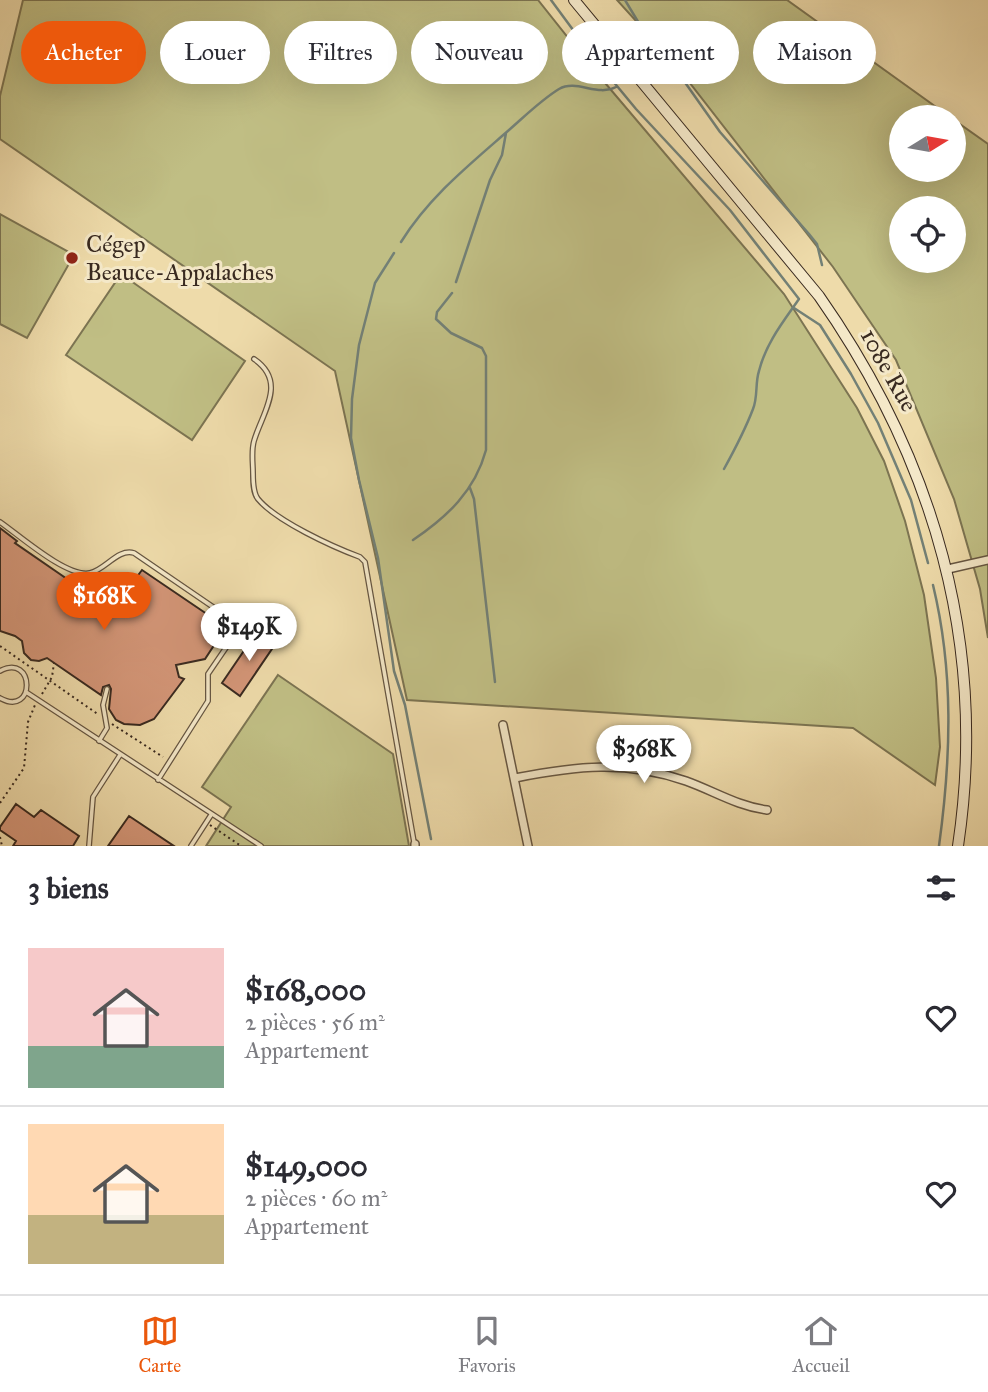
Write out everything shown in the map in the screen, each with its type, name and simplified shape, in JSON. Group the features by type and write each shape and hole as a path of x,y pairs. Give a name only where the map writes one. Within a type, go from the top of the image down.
{"main road":[{"name":"108e Rue","path":"574,0 818,296 847,336 904,442 936,524 959,620 968,750 958,846"}],"street":[{"path":"948,569 988,560"},
{"path":"503,725 528,846"},
{"path":"515,778 579,767 630,767 686,781 734,803 767,810"}],"lane":[{"path":"254,359 263,365 269,374 271,388 265,416 253,442 253,481 257,498 291,523 365,562 415,845"},
{"path":"0,522 62,565 79,573 93,572 122,554 129,551 134,553 235,622 236,633 208,674 208,701 158,780"},
{"path":"0,671 11,668 21,671 27,681 26,692 22,697 12,702 0,699"},
{"path":"99,741 107,728 103,705 107,689"},
{"path":"26,692 261,846"},
{"path":"89,846 93,797 120,755"},
{"path":"191,846 211,815"}],"path":[{"path":"0,646 105,719"},
{"path":"0,803 24,768 28,722 50,681 54,663"},
{"path":"117,727 170,761"},
{"path":"206,822 241,846"},
{"path":"0,837 2,846"}],"shaded area":[{"path":"23,0 538,0 562,30 562,84 606,84 784,294 857,408 884,461 905,521 924,595 936,678 940,747 935,785 853,728 407,700 335,371 0,139 0,96"},
{"path":"617,0 787,0 816,21 753,21 753,84 876,84 876,64 933,105 889,105 889,182 966,182 966,128 988,144 988,638 980,589 954,499 896,360 833,267 691,84 739,84 739,21 636,21"},
{"path":"0,214 74,255 27,338 0,324"},
{"path":"121,274 245,361 192,440 66,355"},
{"path":"278,675 393,754 409,846 206,846 231,807 202,787"}],"building":[{"path":"0,528 17,541 15,543 112,610 142,570 226,627 205,659 176,665 179,677 184,679 154,719 140,725 124,724 116,720 109,709 109,685 103,687 101,695 47,658 31,660 24,653 22,641 0,631"},
{"path":"258,630 276,643 240,696 222,683"},
{"path":"16,804 34,817 41,810 79,836 73,846 13,846 16,841 0,830 0,827"},
{"path":"129,816 174,846 108,846"}],"waterway":[{"path":"551,0 636,109 730,210 799,299 766,351 758,376 753,409 724,469"},
{"path":"625,0 640,25 672,64 720,132 817,244 822,265"},
{"path":"401,242 424,210 450,182 552,93 566,86 602,90 616,87"},
{"path":"456,282 490,180 502,155 506,133"},
{"path":"394,253 375,283 359,345 352,399 351,438 378,558 394,671 405,705 431,839"},
{"path":"413,540 458,502 475,478 486,450 486,356 482,348 451,333 436,319 437,312 452,293"},
{"path":"794,308 820,325 878,423 911,500 928,563"},
{"path":"470,488 474,499 495,682"},
{"path":"933,585 944,650 948,715 946,780 939,846"}],"place":[{"name":"Cégep Beauce-Appalaches","path":"72,258"}]}
